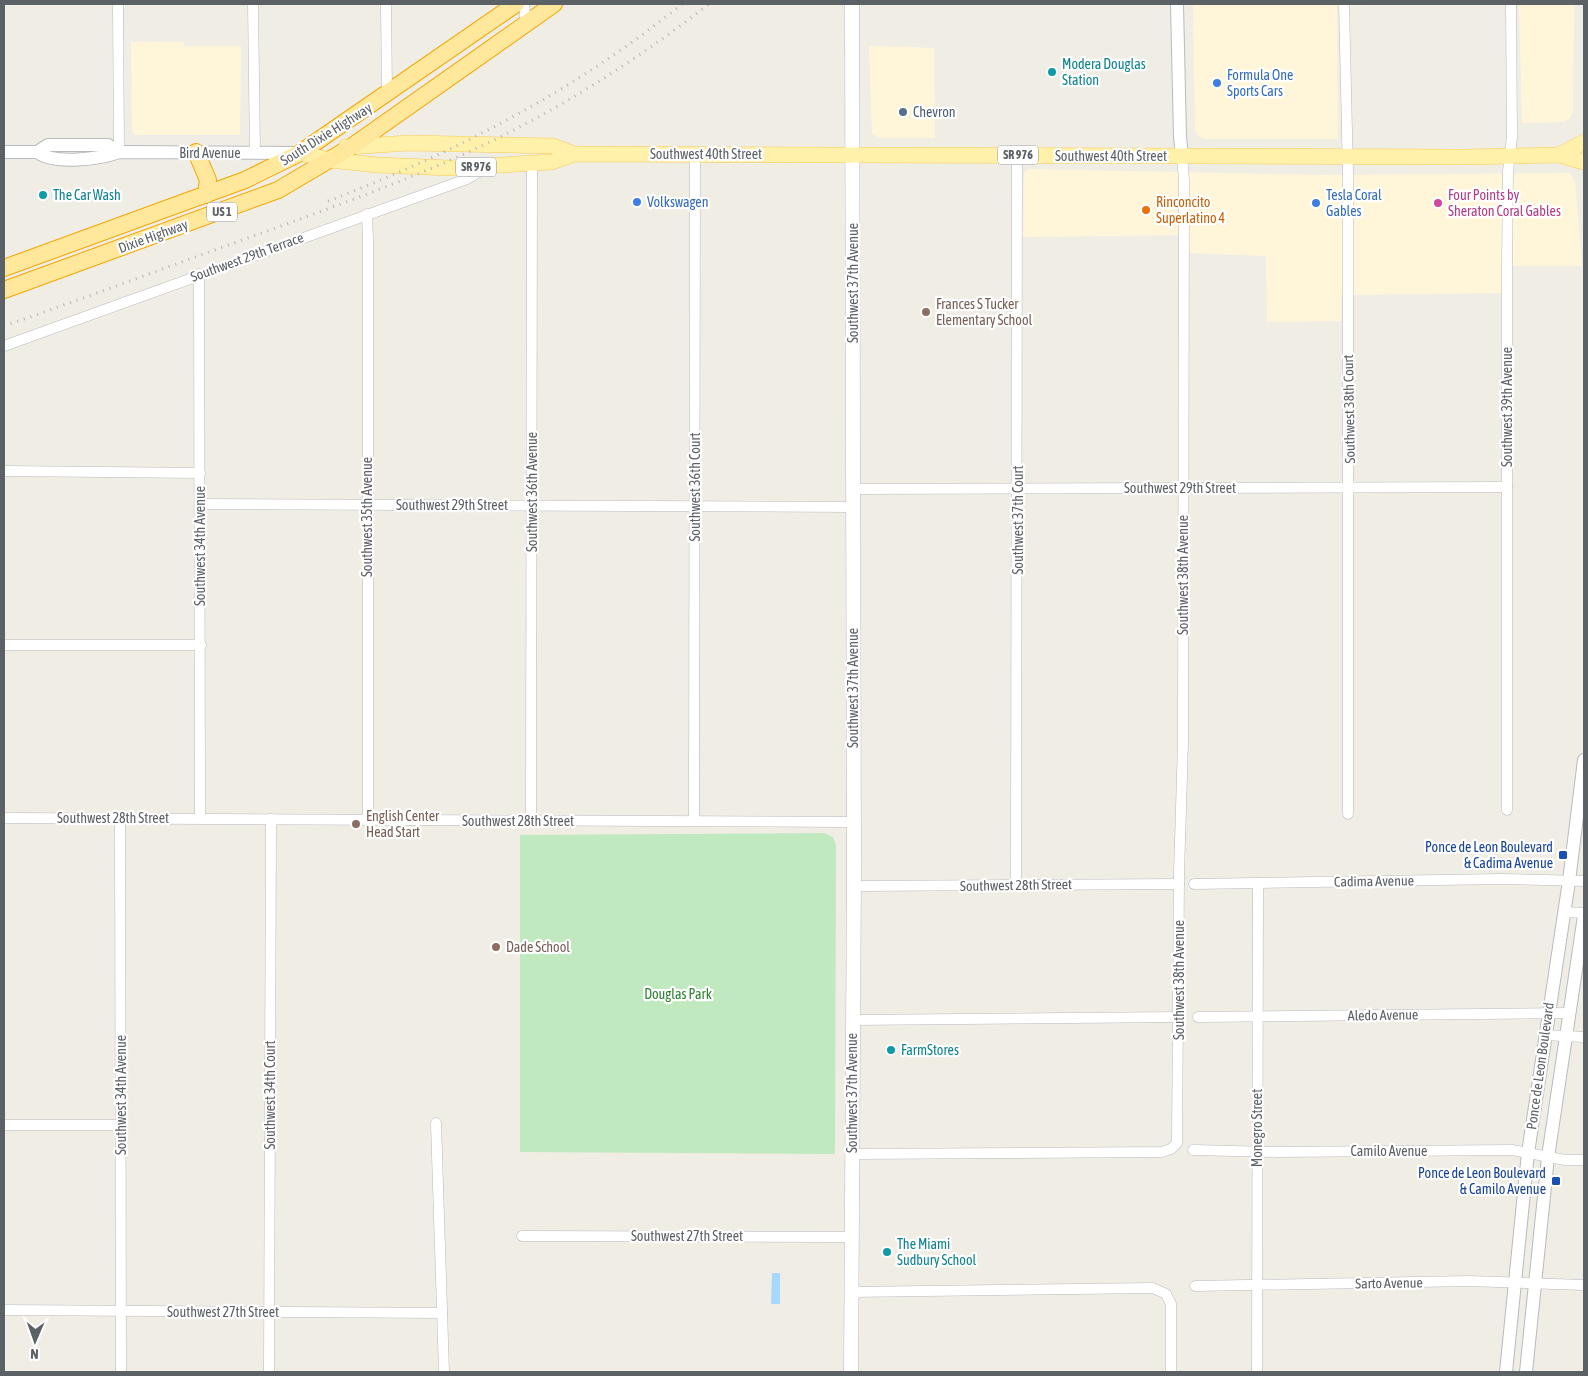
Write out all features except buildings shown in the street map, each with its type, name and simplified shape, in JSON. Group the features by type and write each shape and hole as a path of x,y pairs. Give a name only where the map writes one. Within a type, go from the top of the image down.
{"highway":[{"name":"South Dixie Highway","path":"4,268 245,180 300,153 516,4"},
{"name":"South Dixie Highway","path":"352,146 554,4"},
{"name":"Dixie Highway","path":"4,290 252,201 278,190 352,146"},
{"path":"196,152 206,173 208,186 206,195"}],"main road":[{"name":"Southwest 37th Avenue","path":"851,1372 854,886 852,4"},
{"name":"Southwest 40th Street","path":"1559,155 1584,142"},
{"name":"Southwest 40th Street","path":"300,153 352,146 409,143 553,146 574,154"},
{"name":"Southwest 40th Street","path":"300,153 330,160 420,167 489,166 552,162 574,154 1559,155 1584,162"}],"street":[{"path":"118,4 119,152"},
{"path":"253,4 255,153"},
{"path":"386,4 387,94"},
{"path":"524,4 526,24"},
{"name":"Southwest 38th Avenue","path":"852,1154 1162,1152 1175,1146 1179,1135 1178,884 1183,742 1184,180 1180,137 1177,4"},
{"name":"Southwest 38th Court","path":"1344,4 1348,156 1348,814"},
{"name":"Southwest 39th Avenue","path":"1507,810 1508,242 1512,137 1511,4"},
{"name":"Bird Avenue","path":"4,152 38,152 45,158 101,158 119,152 300,153"},
{"name":"Southwest 36th Court","path":"694,820 695,154"},
{"name":"Southwest 37th Court","path":"1016,885 1017,155"},
{"name":"Southwest 36th Avenue","path":"531,820 532,163"},
{"name":"Southwest 29th Terrace","path":"4,346 199,274 467,179 489,166"},
{"name":"Southwest 35th Avenue","path":"366,214 368,240 368,820"},
{"name":"Southwest 34th Avenue","path":"199,274 200,818"},
{"path":"4,471 200,473"},
{"name":"Southwest 29th Street","path":"853,489 1507,487"},
{"name":"Southwest 29th Street","path":"200,504 853,506"},
{"path":"4,644 201,645"},
{"name":"Ponce de Leon Boulevard","path":"1506,1372 1513,1283 1528,1153 1544,1035 1583,789 1584,760"},
{"name":"Southwest 28th Street","path":"4,818 853,822"},
{"name":"Southwest 34th Avenue","path":"120,818 121,1372"},
{"name":"Southwest 34th Court","path":"269,1372 271,819"},
{"name":"Cadima Avenue","path":"1194,884 1584,881"},
{"name":"Monegro Street","path":"1257,1372 1258,883"},
{"name":"Southwest 28th Street","path":"854,886 1178,884"},
{"path":"1564,912 1584,914"},
{"name":"Ponce de Leon Boulevard","path":"1526,1372 1548,1157 1584,914"},
{"name":"Aledo Avenue","path":"1198,1017 1569,1013"},
{"path":"853,1020 1178,1017"},
{"path":"1544,1035 1584,1037"},
{"path":"436,1123 444,1372"},
{"path":"4,1125 121,1126"},
{"name":"Camilo Avenue","path":"1193,1150 1512,1150 1565,1160 1584,1160"},
{"name":"Southwest 27th Street","path":"522,1236 851,1237"},
{"name":"Sarto Avenue","path":"1194,1286 1470,1281 1584,1285"},
{"path":"852,1292 1145,1287 1166,1294 1171,1304 1171,1372"},
{"name":"Southwest 27th Street","path":"4,1310 442,1313"}],"shaded area":[{"path":"1193,4 1428,4 1337,6 1338,139 1207,139 1199,137 1195,131"},
{"path":"1519,4 1574,4 1573,111 1570,118 1564,122 1522,123"},
{"path":"131,42 184,42 184,46 241,46 240,135 135,135 132,130"},
{"path":"869,46 934,48 935,138 880,138 872,134"},
{"path":"1028,169 1325,175 1570,173 1575,182 1582,266 1504,266 1504,293 1341,295 1341,321 1267,322 1266,256 1189,253 1189,235 1023,237 1024,173"}],"green space":[{"name":"Douglas Park","path":"824,833 833,837 836,845 835,1154 520,1152 520,835"}],"water":[{"path":"772,1273 780,1273 780,1304 771,1304"}],"railway":[{"path":"328,201 422,162 513,117 600,64 682,4"},
{"path":"4,326 358,197 470,151 526,124 580,93 633,59 709,4"}],"place":[{"name":"Modera Douglas Station","path":"1052,72"},
{"name":"Formula One Sports Cars","path":"1217,83"},
{"name":"Chevron","path":"903,112"},
{"name":"The Car Wash","path":"43,195"},
{"name":"Volkswagen","path":"637,202"},
{"name":"Tesla Coral Gables","path":"1316,203"},
{"name":"Four Points by Sheraton Coral Gables","path":"1438,203"},
{"name":"Rinconcito Superlatino 4","path":"1146,210"},
{"name":"Frances S Tucker Elementary School","path":"926,312"},
{"name":"English Center Head Start","path":"356,824"},
{"name":"Ponce de Leon Boulevard & Cadima Avenue","path":"1563,855"},
{"name":"Dade School","path":"496,947"},
{"name":"FarmStores","path":"891,1050"},
{"name":"Ponce de Leon Boulevard & Camilo Avenue","path":"1556,1181"},
{"name":"The Miami Sudbury School","path":"887,1252"}]}
